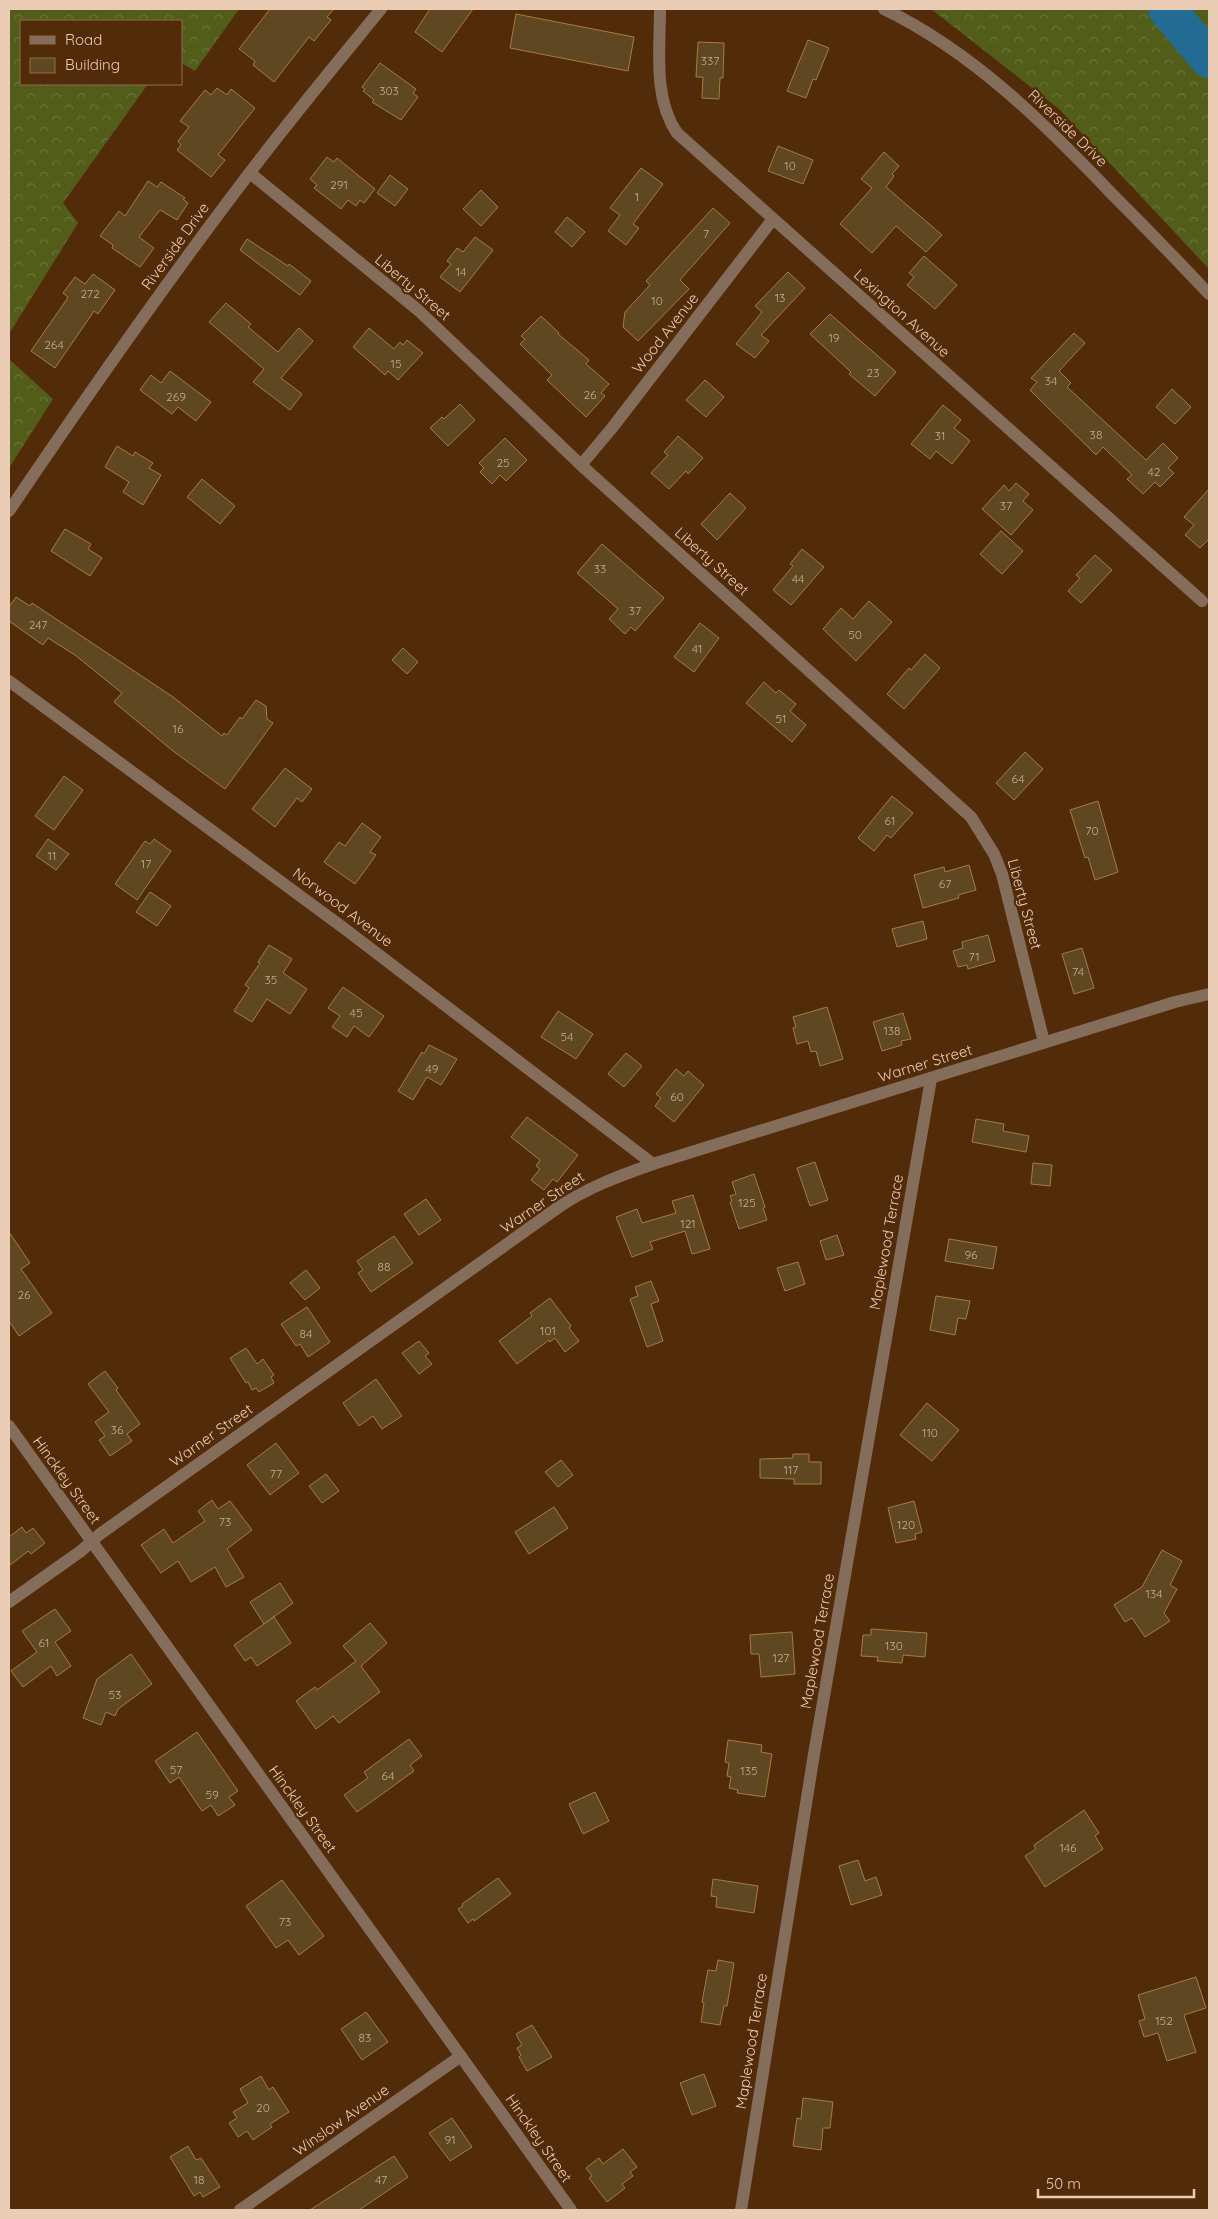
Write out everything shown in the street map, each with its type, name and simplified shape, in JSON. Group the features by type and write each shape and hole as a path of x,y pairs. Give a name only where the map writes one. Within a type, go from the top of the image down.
{"street":[{"name":"Riverside Drive","path":"9,511 67,424 179,267 250,173 380,9"},
{"name":"Lexington Avenue","path":"660,9 660,79 664,108 668,121 688,145 1202,601"},
{"name":"Riverside Drive","path":"884,9 950,48 1028,111 1086,166 1209,294"},
{"name":"Liberty Street","path":"250,173 418,310 580,465 971,817 994,854 1002,874 1044,1042"},
{"name":"Wood Avenue","path":"580,465 612,428 773,219"},
{"name":"Norwood Avenue","path":"9,681 324,913 653,1164"},
{"name":"Warner Street","path":"9,1602 570,1199 606,1180 1044,1042 1175,1002 1209,994"},
{"name":"Maplewood Terrace","path":"741,2210 815,1744 931,1079"},
{"name":"Hinckley Street","path":"9,1426 571,2210"},
{"name":"Winslow Avenue","path":"240,2210 461,2056"}],"green space":[{"path":"9,9 239,9 195,71 182,64 182,20 20,20 20,85 147,85 63,203 78,223 9,334"},
{"path":"931,9 1209,9 1209,269 1059,109"},
{"path":"9,359 53,399 9,468"}],"building":[{"path":"270,9 334,9 327,17 331,20 314,41 309,37 274,82 253,65 255,61 239,49"},
{"path":"430,9 473,9 442,52 415,32"},
{"path":"516,14 634,37 628,71 510,48"},
{"path":"808,40 829,48 816,80 813,79 806,98 787,91"},
{"path":"698,42 724,43 723,78 720,78 719,99 702,98 703,77 696,77"},
{"path":"380,63 416,89 413,93 418,97 401,120 372,102 374,100 363,91 365,89 362,87"},
{"path":"217,88 227,95 231,89 255,108 218,155 225,160 211,177 177,150 181,145 178,141 189,127 180,121 205,90 211,95"},
{"path":"778,146 813,160 803,184 768,171"},
{"path":"884,152 899,166 892,174 894,176 886,187 942,235 926,252 896,226 872,253 840,224 872,188 861,179"},
{"path":"327,157 334,162 337,158 375,189 364,203 360,200 356,206 348,200 341,209 314,188 317,185 310,179"},
{"path":"641,168 663,184 633,224 639,228 626,245 608,231 620,215 610,208"},
{"path":"390,175 408,189 395,206 377,193"},
{"path":"148,181 157,187 161,182 185,198 183,199 188,203 177,220 160,210 139,237 154,248 140,267 112,248 113,245 100,236 119,211 125,216"},
{"path":"481,190 498,207 481,226 463,209"},
{"path":"713,208 730,223 680,280 689,289 638,341 623,327 625,312 650,285 646,281"},
{"path":"567,217 585,232 572,247 555,232"},
{"path":"475,237 493,250 460,292 440,277 451,264 447,261 457,248 463,252"},
{"path":"247,239 288,266 289,264 311,281 300,295 240,250"},
{"path":"924,256 957,285 935,309 907,285 914,277 909,273"},
{"path":"788,272 805,288 761,335 769,341 755,358 736,344 762,312 755,306"},
{"path":"93,274 115,290 98,314 94,311 55,368 31,351 67,299 68,297 63,293 75,277 85,284"},
{"path":"226,303 251,324 248,327 278,352 299,328 313,341 281,378 302,394 290,410 253,382 264,369 209,322"},
{"path":"830,314 896,372 875,396 849,374 851,372 810,334"},
{"path":"541,316 558,334 589,360 586,364 609,384 601,393 605,396 586,417 547,380 552,375 520,344 525,339 521,336"},
{"path":"369,328 394,349 400,342 403,345 407,340 423,353 398,380 388,371 385,375 353,347"},
{"path":"1074,333 1085,343 1059,371 1071,383 1067,387 1146,460 1163,443 1178,458 1168,468 1174,473 1160,487 1155,482 1143,494 1127,479 1132,475 1103,447 1096,455 1030,390 1037,382 1031,378"},
{"path":"170,371 211,402 196,421 178,407 172,414 140,390 151,375 161,383"},
{"path":"705,380 724,397 706,417 686,400"},
{"path":"1172,389 1191,407 1175,424 1156,407"},
{"path":"460,404 475,420 448,446 430,428 442,417 444,419"},
{"path":"943,405 961,420 954,428 970,441 952,464 936,451 930,459 911,444"},
{"path":"678,436 703,458 688,474 686,471 669,489 651,473 668,455 664,452"},
{"path":"505,438 527,460 506,481 500,475 492,484 480,472 484,468 479,463"},
{"path":"117,446 133,456 135,452 153,463 149,468 161,475 143,505 123,492 129,482 105,467"},
{"path":"202,479 235,506 220,524 187,497"},
{"path":"1016,483 1029,494 1023,501 1033,510 1011,535 982,509 1004,485 1009,491"},
{"path":"1209,489 1209,539 1200,548 1185,535 1194,525 1184,517"},
{"path":"730,493 746,508 717,540 701,524"},
{"path":"65,529 91,544 88,549 102,558 90,576 51,551"},
{"path":"1001,531 1023,551 1002,574 980,554"},
{"path":"602,544 664,598 635,631 631,627 625,634 609,619 618,609 577,573"},
{"path":"802,549 824,567 791,605 773,590 793,566 790,564"},
{"path":"1095,555 1112,570 1081,603 1068,591 1080,578 1076,575"},
{"path":"16,597 30,606 32,603 173,697 222,736 224,733 227,735 256,700 266,706 267,719 273,723 225,789 173,751 114,702 122,693 75,655 48,638 43,645 9,621 9,607"},
{"path":"869,601 892,622 856,661 823,629 841,608 853,619"},
{"path":"700,623 719,638 694,672 674,657"},
{"path":"403,648 418,662 407,674 392,660"},
{"path":"925,654 940,668 904,709 887,694 909,668 911,670"},
{"path":"764,682 776,693 779,690 796,704 790,711 806,725 792,742 746,703"},
{"path":"1025,752 1043,769 1014,800 996,783"},
{"path":"285,768 312,789 302,802 297,798 275,827 252,809"},
{"path":"64,776 83,790 54,830 35,816"},
{"path":"892,796 913,813 891,838 887,835 874,851 858,838"},
{"path":"1098,801 1118,872 1095,880 1088,857 1085,858 1070,810"},
{"path":"362,823 381,837 370,852 376,855 355,884 324,862 339,842 345,846"},
{"path":"48,839 69,854 56,870 36,856"},
{"path":"154,839 171,851 137,900 115,884 145,841 150,844"},
{"path":"969,865 976,890 958,895 959,898 923,908 914,875 944,867 945,872"},
{"path":"150,892 171,906 157,926 136,912"},
{"path":"923,921 927,939 897,947 892,929"},
{"path":"988,935 995,961 968,969 967,965 958,967 953,951 963,948 962,942"},
{"path":"269,945 292,959 283,973 307,989 290,1014 267,999 252,1022 234,1011 249,988 245,985 260,963 258,962"},
{"path":"1082,948 1094,988 1074,994 1062,954"},
{"path":"343,987 384,1016 369,1037 354,1026 347,1037 332,1027 340,1016 328,1008"},
{"path":"827,1007 843,1059 820,1066 816,1051 811,1052 808,1041 797,1044 793,1028 796,1027 793,1017"},
{"path":"558,1011 593,1034 576,1059 541,1037"},
{"path":"903,1013 911,1039 901,1041 902,1045 882,1051 873,1022"},
{"path":"429,1045 457,1059 441,1085 427,1077 413,1100 398,1091 422,1052 424,1054"},
{"path":"626,1053 642,1066 624,1087 608,1074"},
{"path":"676,1069 684,1076 688,1071 704,1085 674,1122 655,1106 661,1098 656,1094"},
{"path":"527,1117 578,1155 557,1182 553,1179 544,1190 531,1180 540,1169 536,1166 540,1160 511,1137"},
{"path":"976,1119 1004,1124 1003,1131 1029,1136 1026,1152 972,1142"},
{"path":"815,1162 828,1200 810,1206 797,1168"},
{"path":"1033,1163 1052,1165 1050,1186 1031,1184"},
{"path":"754,1174 765,1207 763,1208 767,1220 739,1229 730,1202 732,1201 730,1196 736,1194 732,1182"},
{"path":"693,1195 710,1249 692,1254 685,1231 650,1242 653,1249 632,1257 616,1217 637,1209 642,1223 676,1213 672,1201"},
{"path":"426,1199 441,1220 419,1235 404,1214"},
{"path":"9,1232 30,1263 21,1269 52,1313 19,1336 9,1321"},
{"path":"837,1235 844,1255 826,1260 820,1241"},
{"path":"394,1236 413,1263 371,1292 358,1273 363,1270 357,1261"},
{"path":"949,1239 997,1247 993,1269 945,1261"},
{"path":"798,1262 805,1284 785,1291 777,1268"},
{"path":"306,1270 320,1288 305,1300 290,1283"},
{"path":"651,1281 659,1301 651,1304 663,1341 647,1347 630,1299 638,1296 635,1287"},
{"path":"936,1296 970,1301 966,1319 958,1318 955,1335 930,1330"},
{"path":"550,1298 571,1326 569,1328 579,1341 565,1352 555,1338 550,1342 549,1340 517,1364 499,1341 532,1316 530,1313"},
{"path":"307,1307 330,1342 308,1357 300,1344 296,1346 281,1324"},
{"path":"419,1341 429,1353 425,1356 432,1364 419,1374 402,1353"},
{"path":"246,1348 257,1364 263,1359 274,1375 271,1377 274,1383 259,1392 256,1388 252,1390 248,1382 246,1383 230,1358"},
{"path":"105,1371 140,1424 127,1434 132,1441 110,1456 99,1440 105,1436 95,1422 109,1412 88,1384"},
{"path":"376,1379 402,1416 382,1429 373,1416 359,1426 343,1403"},
{"path":"927,1403 959,1430 932,1461 900,1435"},
{"path":"276,1443 299,1473 270,1495 247,1465"},
{"path":"793,1454 809,1454 809,1462 821,1462 821,1484 794,1484 794,1479 760,1478 760,1459 793,1458"},
{"path":"561,1460 573,1475 558,1487 545,1472"},
{"path":"326,1474 339,1491 322,1503 309,1486"},
{"path":"212,1500 218,1509 230,1501 252,1530 227,1549 244,1577 226,1587 215,1567 191,1582 178,1561 161,1573 141,1545 164,1529 173,1543 205,1521 198,1511"},
{"path":"914,1501 922,1532 915,1534 916,1539 896,1543 888,1508"},
{"path":"554,1507 568,1528 529,1554 515,1532"},
{"path":"22,1527 26,1533 33,1528 45,1543 31,1554 28,1551 9,1566 9,1537"},
{"path":"1162,1550 1182,1561 1170,1585 1177,1589 1164,1613 1170,1621 1145,1637 1132,1618 1125,1622 1114,1605 1142,1587"},
{"path":"280,1583 293,1603 264,1624 250,1602"},
{"path":"55,1609 71,1631 55,1642 71,1666 57,1676 51,1666 23,1687 11,1671 37,1652 22,1631"},
{"path":"274,1617 291,1643 257,1666 251,1657 245,1661 234,1645"},
{"path":"370,1623 387,1643 361,1666 380,1692 339,1723 333,1716 316,1729 296,1701 315,1687 317,1690 356,1661 343,1646"},
{"path":"871,1629 927,1633 925,1657 903,1655 902,1663 877,1661 878,1657 861,1656 863,1635 871,1635"},
{"path":"792,1632 795,1674 761,1677 759,1654 751,1654 750,1635"},
{"path":"131,1654 152,1684 118,1709 115,1716 106,1712 101,1725 83,1718 97,1679"},
{"path":"197,1732 238,1791 229,1797 235,1805 218,1816 211,1805 202,1811 179,1777 170,1783 155,1761"},
{"path":"409,1739 422,1756 410,1765 414,1771 357,1812 344,1795 368,1778 364,1772"},
{"path":"728,1740 762,1745 761,1752 772,1754 765,1797 737,1793 738,1790 729,1788 731,1777 727,1776 729,1763 725,1762"},
{"path":"595,1792 609,1821 583,1834 569,1804"},
{"path":"1084,1810 1099,1833 1095,1836 1103,1849 1045,1887 1025,1856 1036,1849 1034,1845"},
{"path":"858,1860 865,1881 876,1877 882,1895 851,1905 839,1866"},
{"path":"498,1878 511,1894 474,1921 473,1919 468,1923 458,1909 463,1906 462,1904"},
{"path":"713,1879 758,1886 754,1913 716,1907 717,1897 711,1896"},
{"path":"282,1880 324,1936 299,1955 288,1940 276,1948 246,1906"},
{"path":"718,1960 734,1963 727,2006 724,2006 720,2025 701,2022 704,2003 702,2002 708,1970 716,1971"},
{"path":"1196,1977 1206,2008 1184,2015 1196,2052 1167,2061 1158,2033 1144,2037 1139,2021 1145,2019 1138,1995"},
{"path":"366,2012 388,2042 362,2060 341,2029"},
{"path":"532,2025 552,2057 527,2071 519,2057 521,2055 517,2048 522,2045 516,2034"},
{"path":"704,2074 716,2106 692,2115 680,2083"},
{"path":"261,2076 269,2090 273,2087 289,2112 270,2124 272,2127 253,2140 247,2131 238,2137 229,2123 237,2118 233,2112 248,2103 240,2089"},
{"path":"803,2098 833,2102 830,2128 823,2128 821,2150 793,2146 797,2118 801,2119"},
{"path":"452,2118 472,2147 450,2161 429,2133"},
{"path":"188,2146 196,2160 201,2158 220,2187 203,2197 200,2192 194,2196 170,2157"},
{"path":"623,2149 637,2167 630,2172 633,2176 622,2184 625,2188 607,2202 589,2178 592,2176 586,2168 599,2158 603,2164"},
{"path":"394,2156 408,2177 359,2210 310,2210"}],"waterway":[{"path":"1167,9 1209,59"}]}
